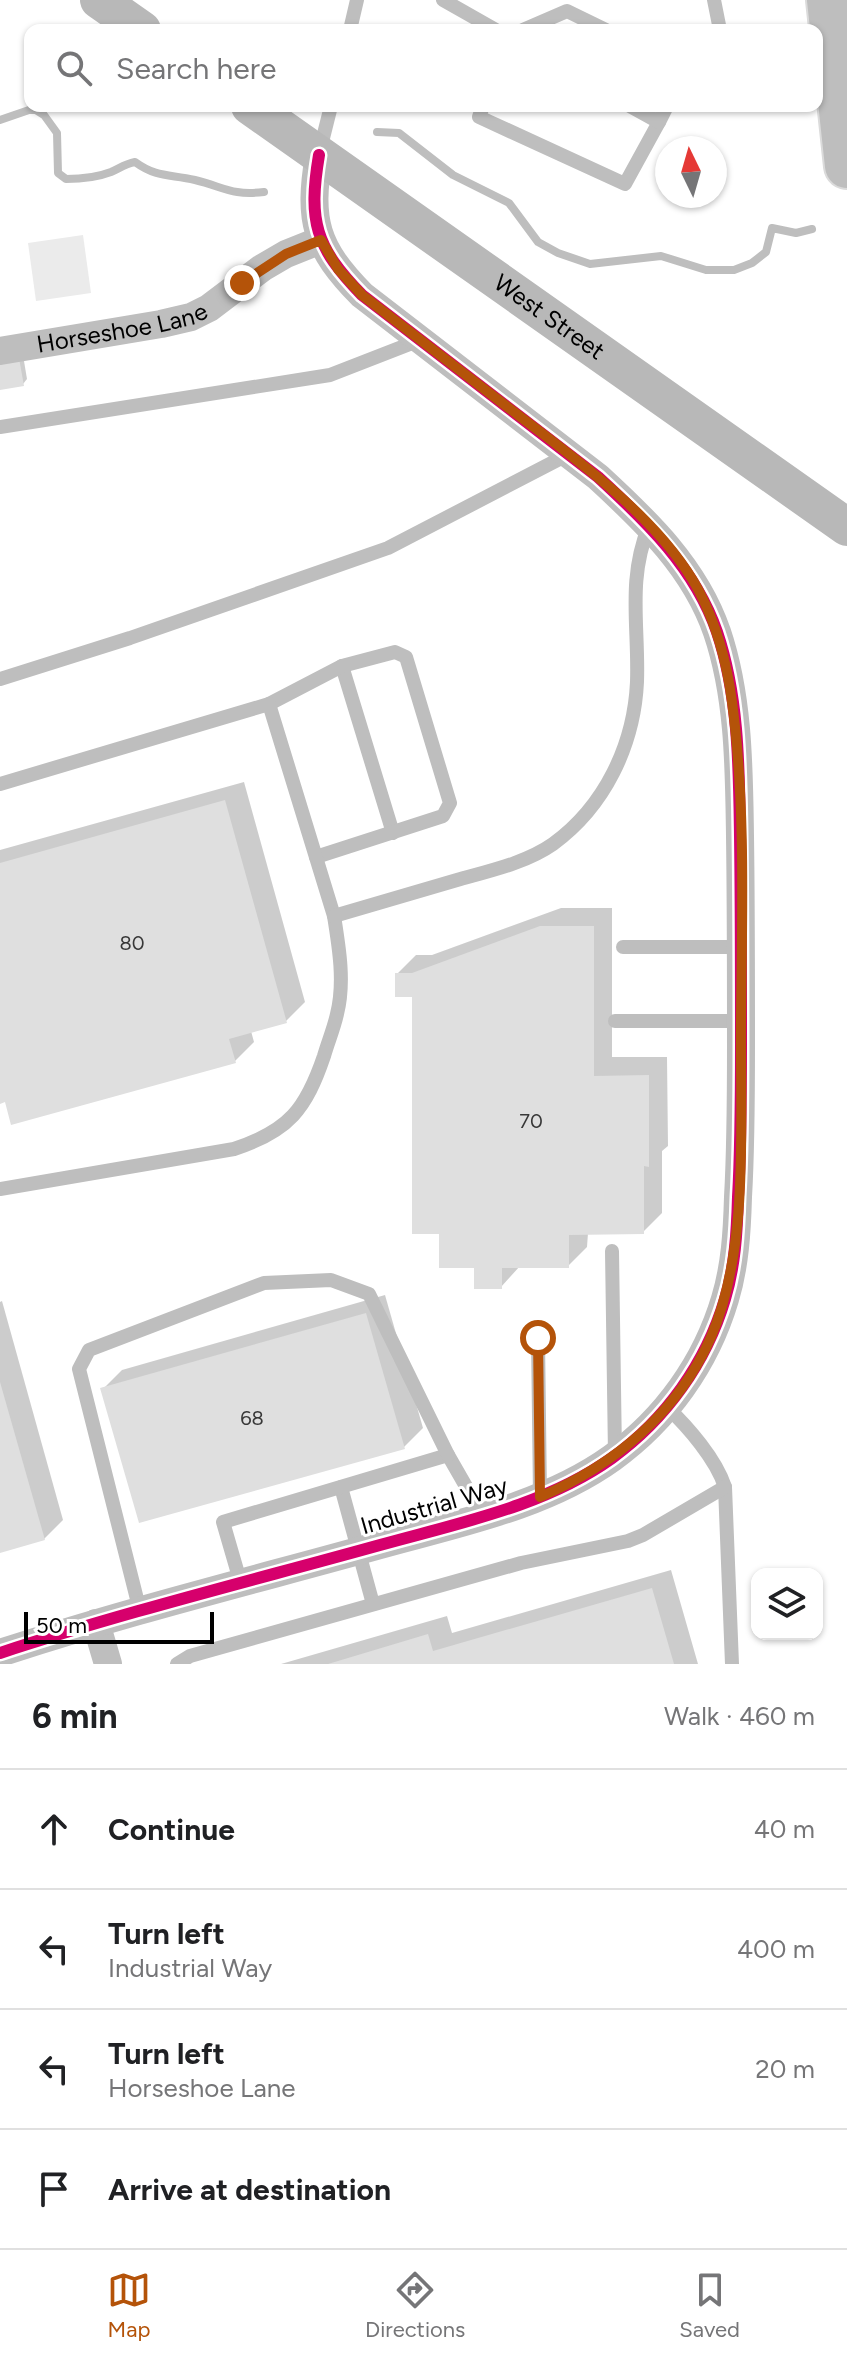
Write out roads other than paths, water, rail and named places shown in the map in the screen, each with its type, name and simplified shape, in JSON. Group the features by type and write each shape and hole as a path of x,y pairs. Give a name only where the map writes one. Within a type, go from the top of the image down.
{"highway":[{"path":"829,0 847,166"}],"main road":[{"path":"99,0 133,24"},
{"name":"West Street","path":"258,112 847,527"}],"street":[{"name":"Industrial Way","path":"0,1653 96,1623 483,1516 540,1497 579,1479 615,1456 667,1407 688,1379 709,1342 730,1281 740,1169 742,947 739,788 732,701 716,629 699,591 675,556 598,477 362,295 338,269 321,240 313,202 319,155"},
{"name":"Horseshoe Lane","path":"0,351 191,317 209,308 262,268 321,240"},
{"path":"96,1623 108,1664"}],"lane":[{"path":"351,24 357,0"},
{"path":"443,0 485,24"},
{"path":"699,0 715,4 719,24"},
{"path":"537,24 567,11 594,24"},
{"path":"319,155 330,112"},
{"path":"481,112 479,117 625,184 664,112"},
{"path":"641,112 659,122"},
{"path":"0,427 330,375 421,340"},
{"path":"0,679 130,638 388,548 569,454"},
{"path":"334,916 522,860 552,845 581,820 603,792 622,757 633,717 637,681 636,572 649,526"},
{"path":"0,784 269,704 342,666 395,652 406,657 450,803 443,816 316,857"},
{"path":"342,666 393,833"},
{"path":"0,1189 234,1149 280,1128 292,1117 313,1086 338,1013 340,952 334,916 269,704"},
{"path":"623,947 742,947"},
{"path":"615,1021 741,1021"},
{"path":"612,1251 615,1456"},
{"path":"140,1611 79,1369 89,1350 264,1283 331,1280 369,1294 448,1455 483,1516"},
{"path":"538,1338 540,1497"},
{"path":"667,1407 687,1425 725,1487 732,1664"},
{"path":"241,1584 223,1522 448,1455"},
{"path":"341,1487 373,1604"},
{"path":"177,1664 190,1656 521,1563 628,1541 725,1487"}],"waterway":[{"path":"0,120 24,112"},
{"path":"39,112 57,133 58,173 66,179 101,175 135,162 157,173 228,190 264,192"},
{"path":"377,132 399,133 453,175 509,203 538,242 590,264 661,256 706,270 734,270 752,263 766,252 772,228 796,233 812,229"}]}
